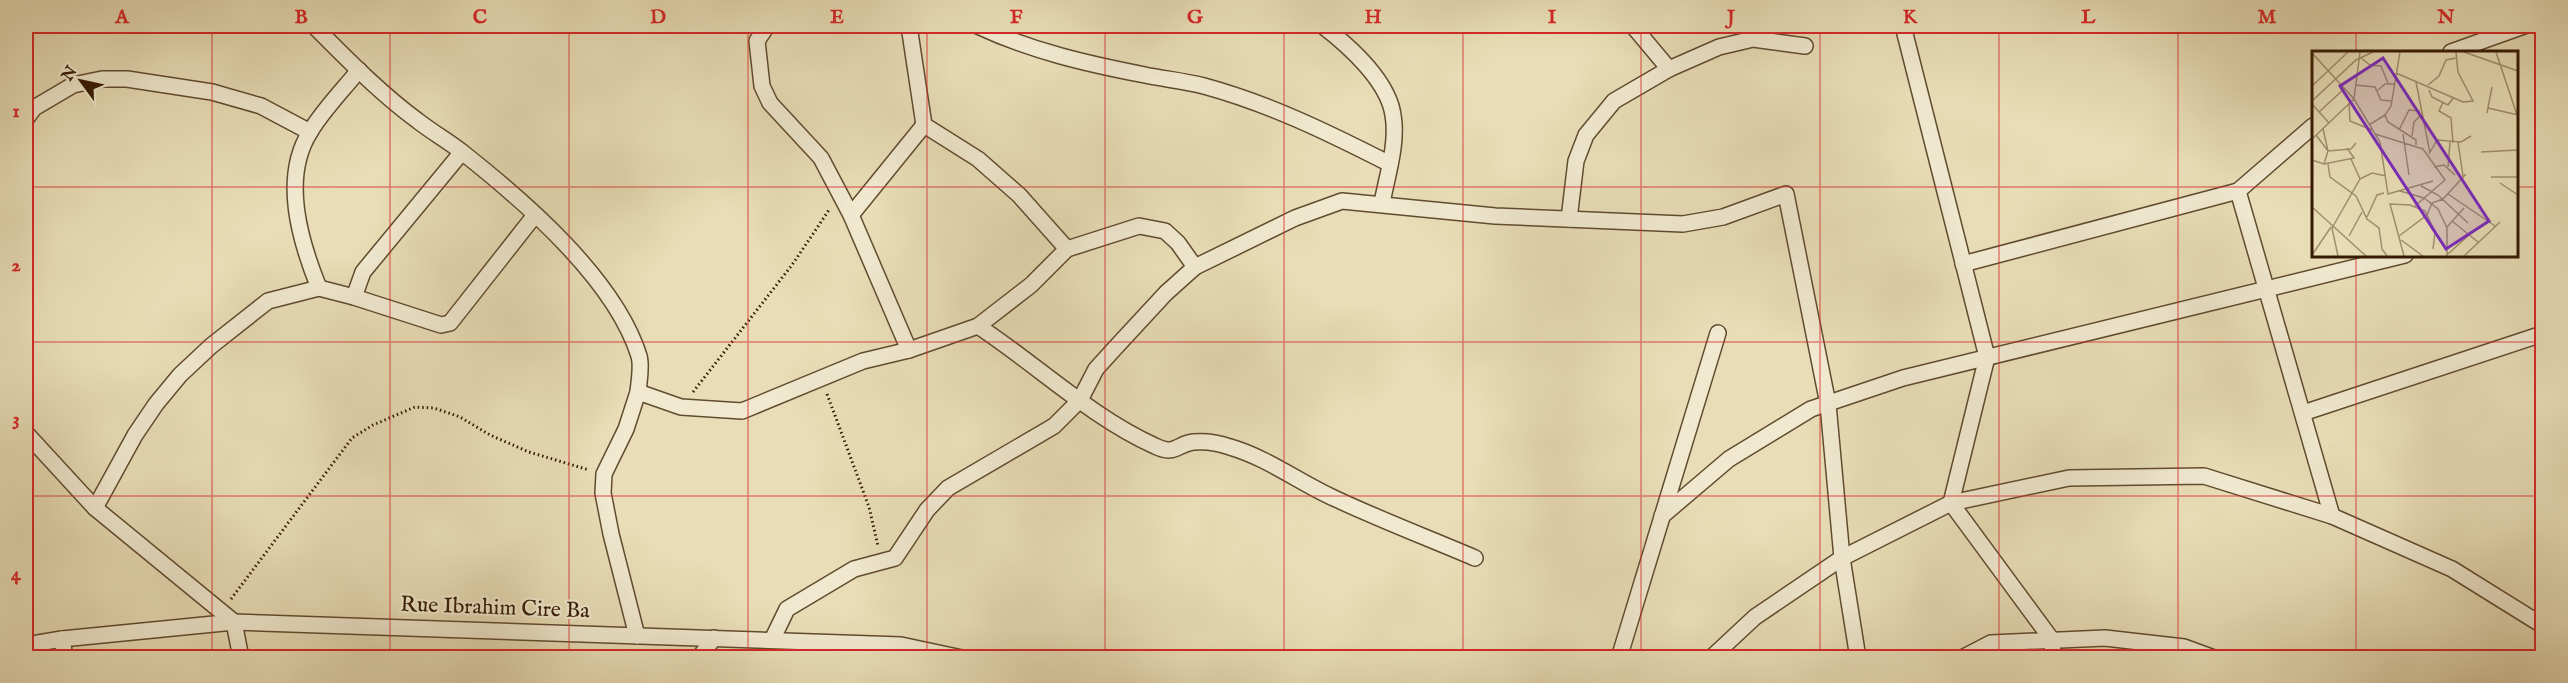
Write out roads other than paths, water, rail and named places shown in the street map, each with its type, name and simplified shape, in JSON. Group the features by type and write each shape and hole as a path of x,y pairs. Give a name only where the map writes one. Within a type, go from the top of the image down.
{"street":[{"path":"314,26 359,70 417,121 462,152 535,215 587,268 619,314 640,358 638,392 626,429 604,474 603,493 637,636"},
{"path":"766,26 757,40 762,86 770,103 821,158 850,215 909,350"},
{"path":"850,215 924,125 909,26"},
{"path":"978,26 1013,42 1084,63 1201,85 1249,99 1304,121 1389,164"},
{"path":"1323,26 1346,44 1384,88 1394,116 1382,203"},
{"path":"1633,26 1669,69"},
{"path":"1903,26 1987,357 1951,503"},
{"path":"2454,51 2524,26"},
{"path":"1569,219 1576,161 1586,135 1614,101 1669,69 1719,47 1753,39 1805,46"},
{"path":"319,288 309,263 295,201 296,173 310,132 359,70"},
{"path":"26,119 34,108 72,85 102,79 127,79 212,92 261,106 310,132"},
{"path":"924,125 978,159 1019,195 1067,249"},
{"path":"1963,264 2238,191 2312,127"},
{"path":"354,297 363,272 462,152"},
{"path":"2238,191 2332,516"},
{"path":"772,640 787,609 854,569 895,558 904,548 927,510 948,488 1054,426 1080,400 1096,369 1166,293 1195,267 1295,218 1342,201 1382,203 1495,216 1683,224 1723,217 1786,194 1828,404 1842,558 1858,657"},
{"path":"95,508 135,435 156,404 211,346 268,301 319,288 441,325 450,323 535,215"},
{"path":"638,392 681,407 742,411 863,361 909,350 978,326 1031,285 1067,249 1139,225 1165,231 1178,243 1195,267"},
{"path":"1662,516 1729,459 1811,410 1828,404 1903,378 2401,256"},
{"path":"978,326 1080,400 1135,436 1158,448 1175,451 1191,442 1229,447 1271,465 1335,499 1474,558"},
{"path":"1619,657 1718,333"},
{"path":"2302,413 2542,334"},
{"path":"26,433 95,508 228,618 241,657"},
{"path":"1711,657 1755,617 1842,558 1951,503 2069,478 2204,476 2332,516 2452,569 2542,625"},
{"path":"1951,503 2052,640 2053,657"},
{"name":"Rue Ibrahim Cire Ba","path":"26,645 228,618 901,645 962,657"},
{"path":"699,657 714,638"},
{"path":"1962,657 1991,643 2105,638 2184,647 2214,657"},
{"path":"62,639 65,657"}]}
